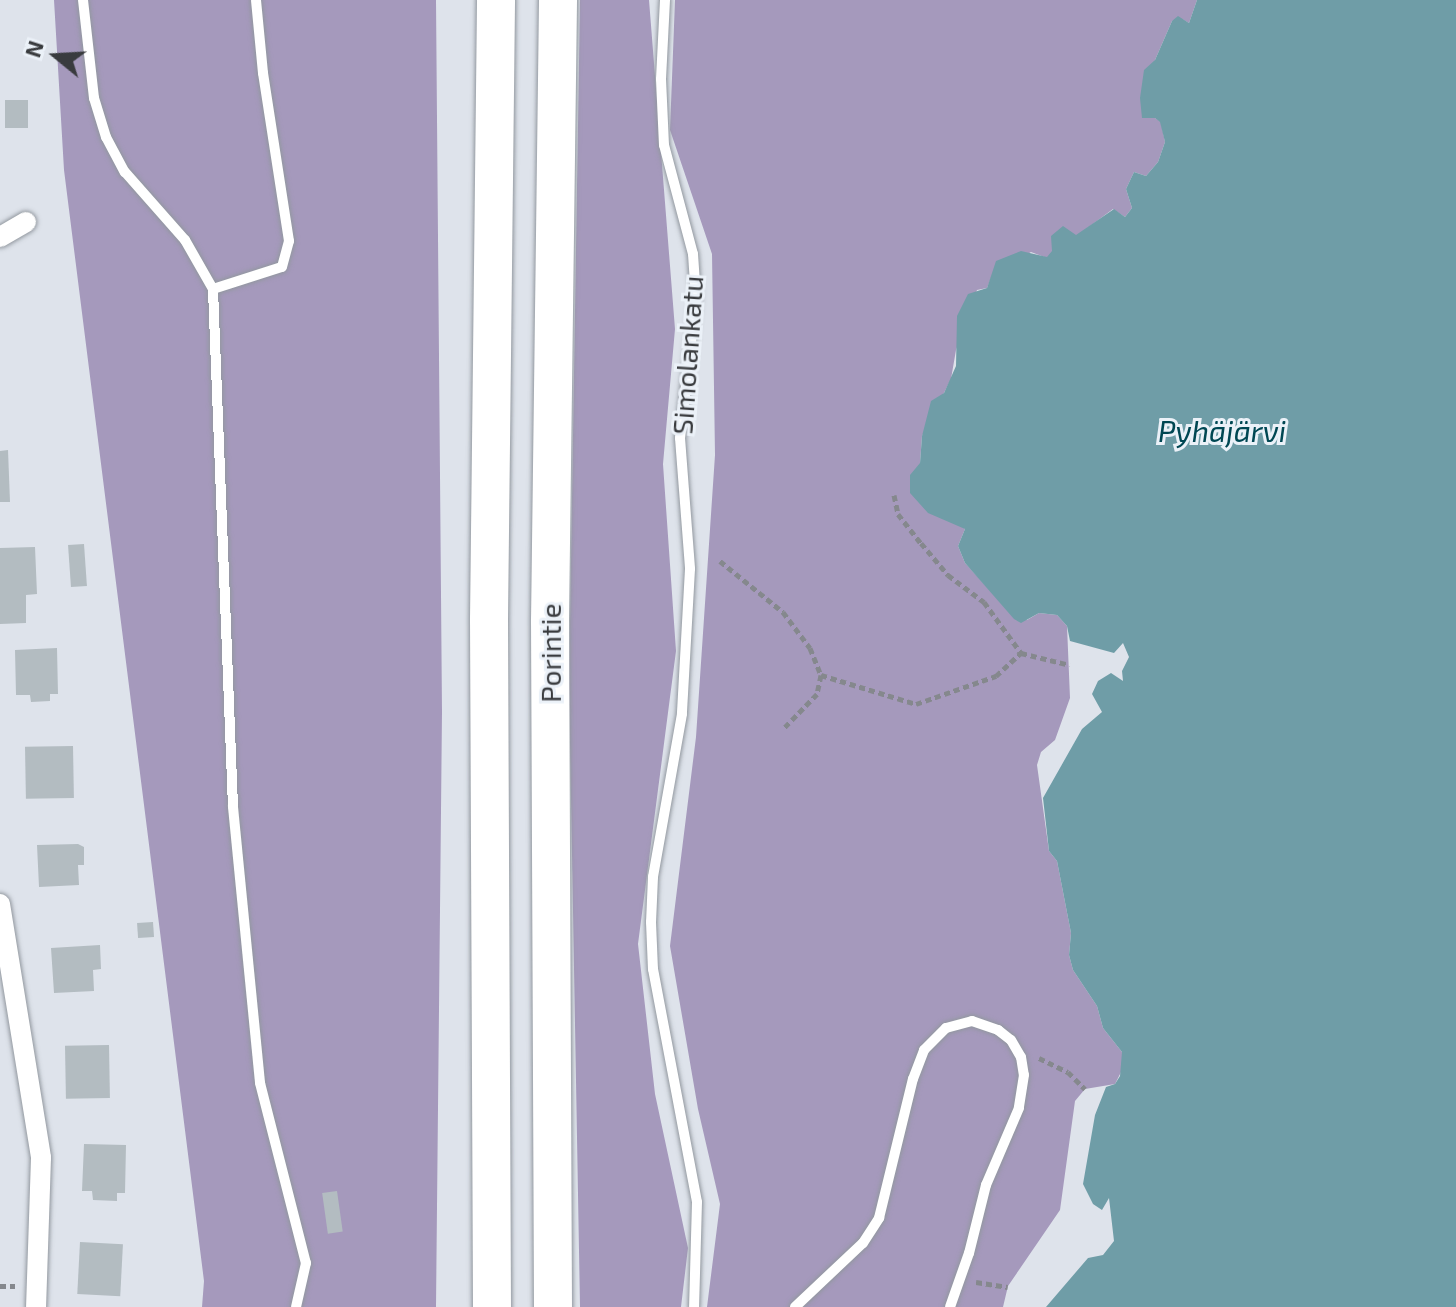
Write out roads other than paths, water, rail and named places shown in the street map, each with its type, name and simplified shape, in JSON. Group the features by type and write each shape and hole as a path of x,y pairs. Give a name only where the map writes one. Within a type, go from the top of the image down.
{"highway":[{"path":"479,0 493,139"},
{"path":"492,1307 489,978 496,0"},
{"name":"Porintie","path":"553,1307 550,606 558,0"}],"street":[{"path":"0,237 26,222"},
{"path":"0,904 41,1158 36,1307"}],"lane":[{"path":"83,0 94,98 106,137 125,172 185,240 213,289 233,807 260,1083 306,1263 296,1307"},
{"path":"213,289 282,267 289,241 263,73 256,0"},
{"name":"Simolankatu","path":"665,0 661,79 664,145 693,254 696,298 680,438 690,569 682,714 653,877 651,922 653,969 697,1202 694,1307"},
{"path":"795,1307 863,1243 879,1218 913,1079 934,1036 946,1028 972,1021 998,1030 1016,1049 1024,1075 1019,1108 986,1185 950,1307"}],"water":[{"name":"Pyhäjärvi","path":"1197,0 1456,0 1456,1307 1046,1307 1088,1258 1103,1255 1114,1241 1109,1198 1102,1210 1093,1204 1083,1184 1095,1115 1106,1087 1115,1084 1120,1076 1122,1052 1103,1028 1097,1006 1073,970 1069,955 1071,933 1057,861 1049,851 1043,798 1082,729 1102,712 1092,694 1098,681 1111,673 1123,681 1122,671 1129,657 1123,643 1114,653 1070,641 1067,626 1057,615 1039,613 1021,623 1014,619 965,563 958,546 965,529 928,513 910,493 910,475 920,463 922,436 931,401 944,393 956,366 957,316 968,294 987,288 996,261 1021,251 1047,257 1052,251 1051,236 1063,226 1076,235 1114,209 1125,217 1132,208 1126,189 1134,172 1146,176 1158,162 1165,142 1160,122 1155,118 1142,118 1140,98 1144,70 1155,60 1172,21 1178,16 1189,23"}]}
